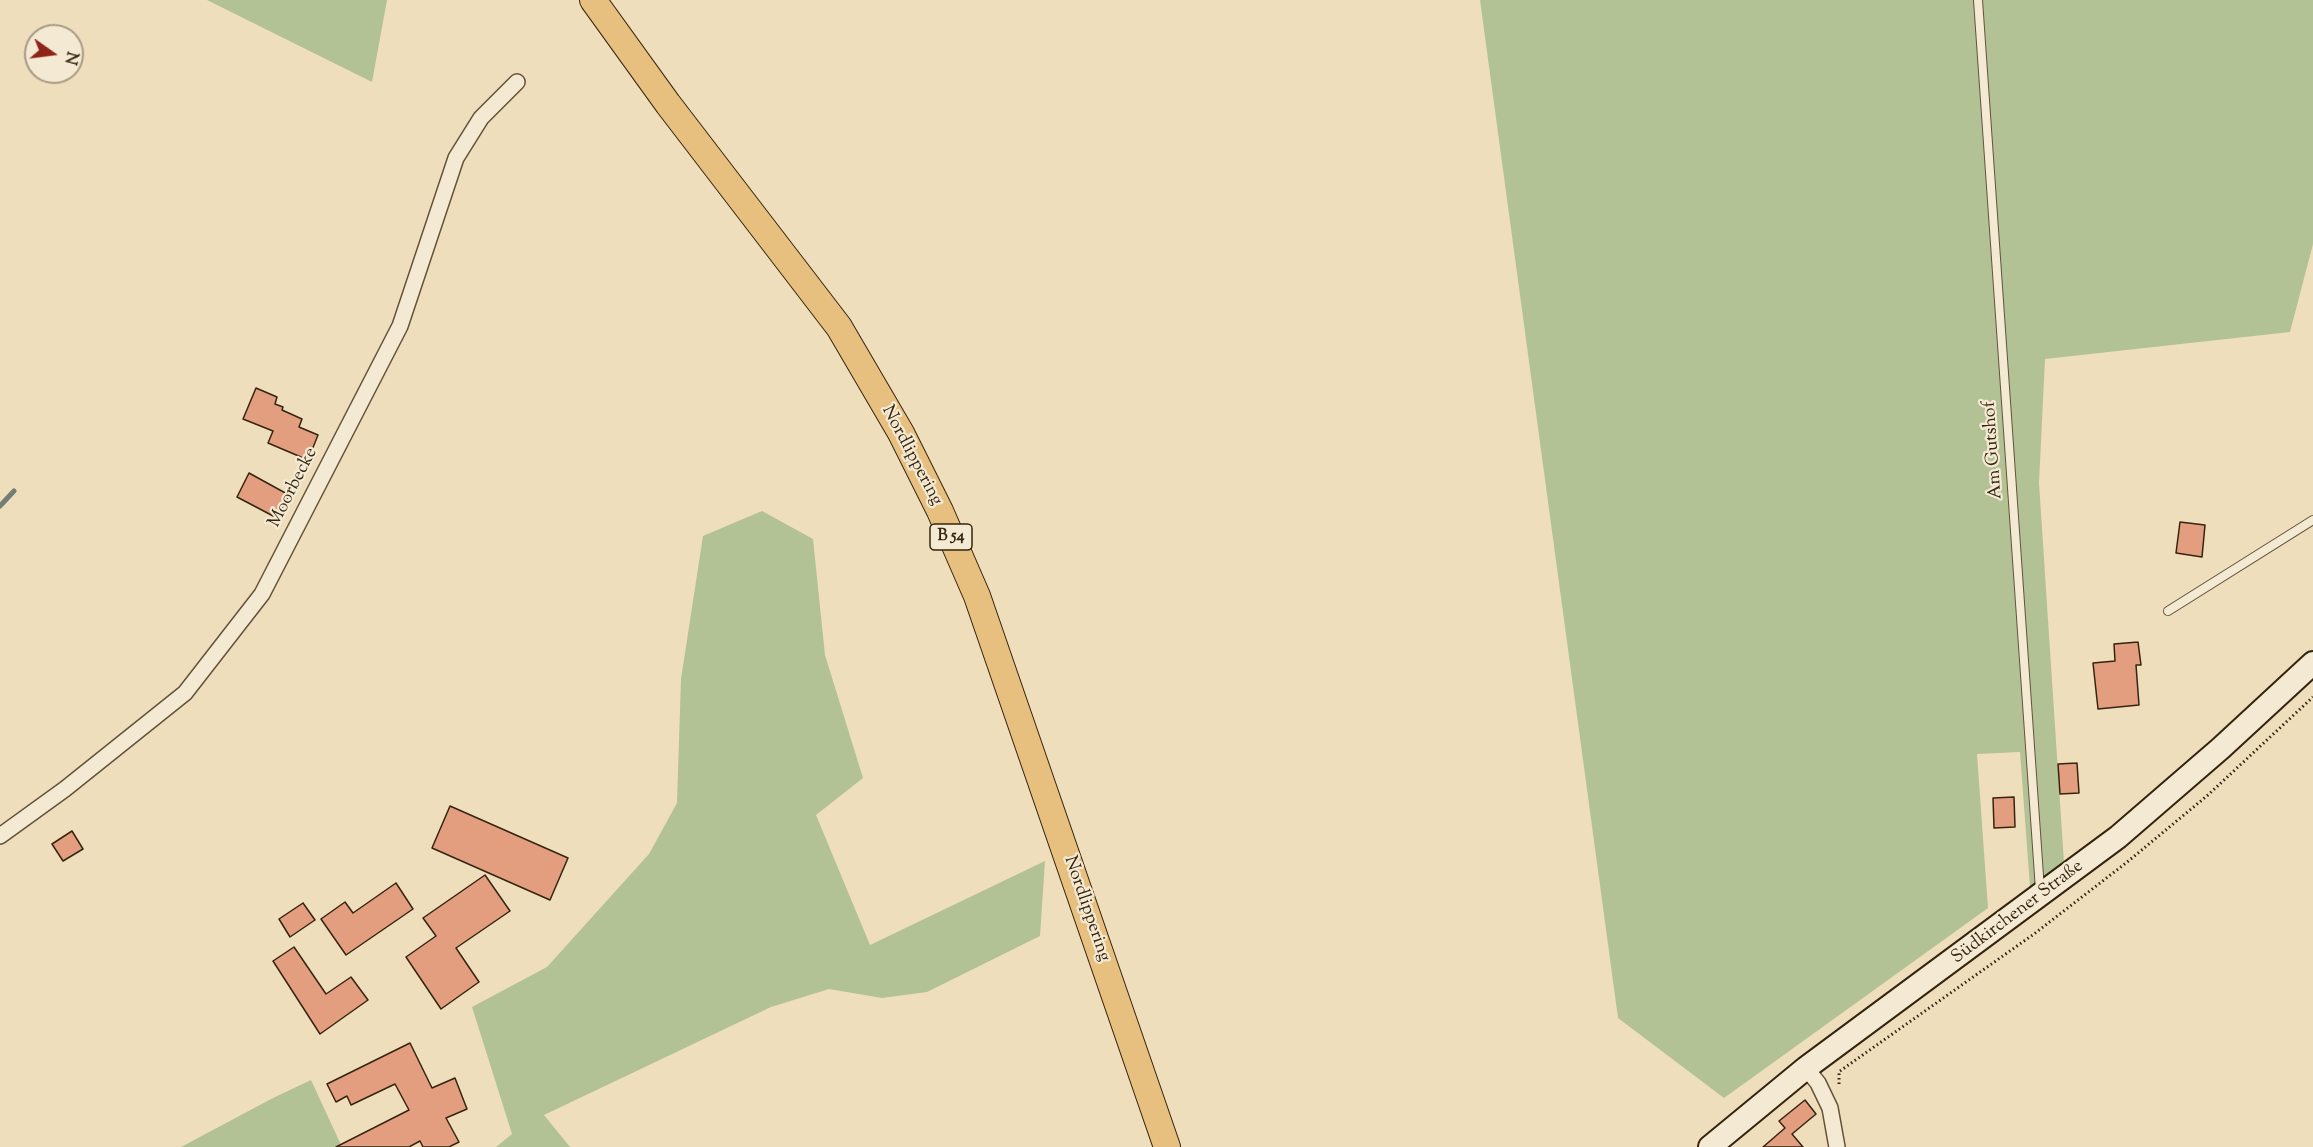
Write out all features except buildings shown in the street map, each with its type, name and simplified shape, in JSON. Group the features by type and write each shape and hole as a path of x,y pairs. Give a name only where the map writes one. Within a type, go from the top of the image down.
{"main road":[{"name":"Nordlippering","path":"593,0 661,95 839,327 901,433 977,596 1167,1147"}],"street":[{"name":"Moorbecke","path":"0,836 65,789 185,693 262,594 400,326 456,158 481,118 517,82"},
{"name":"Südkirchener Straße","path":"1710,1147 1806,1068 2040,897 2118,837 2230,740 2313,663"},
{"path":"1806,1068 1818,1083 1830,1108 1837,1147"}],"lane":[{"name":"Am Gutshof","path":"1978,0 2040,897"},
{"path":"2168,611 2313,520"}],"green space":[{"path":"207,0 387,0 372,82"},
{"path":"1480,0 2313,0 2313,244 2290,332 2045,359 2039,483 2064,863 2030,887 2020,752 1977,754 1988,908 1724,1098 1618,1018"},
{"path":"762,511 813,539 825,655 863,778 816,815 870,945 1045,861 1040,936 927,992 882,998 829,989 771,1007 544,1115 570,1147 496,1147 512,1134 472,1007 547,967 649,854 677,803 681,679 703,536"},
{"path":"311,1080 342,1147 181,1147 273,1098"}],"waterway":[{"path":"0,506 14,491"}]}
